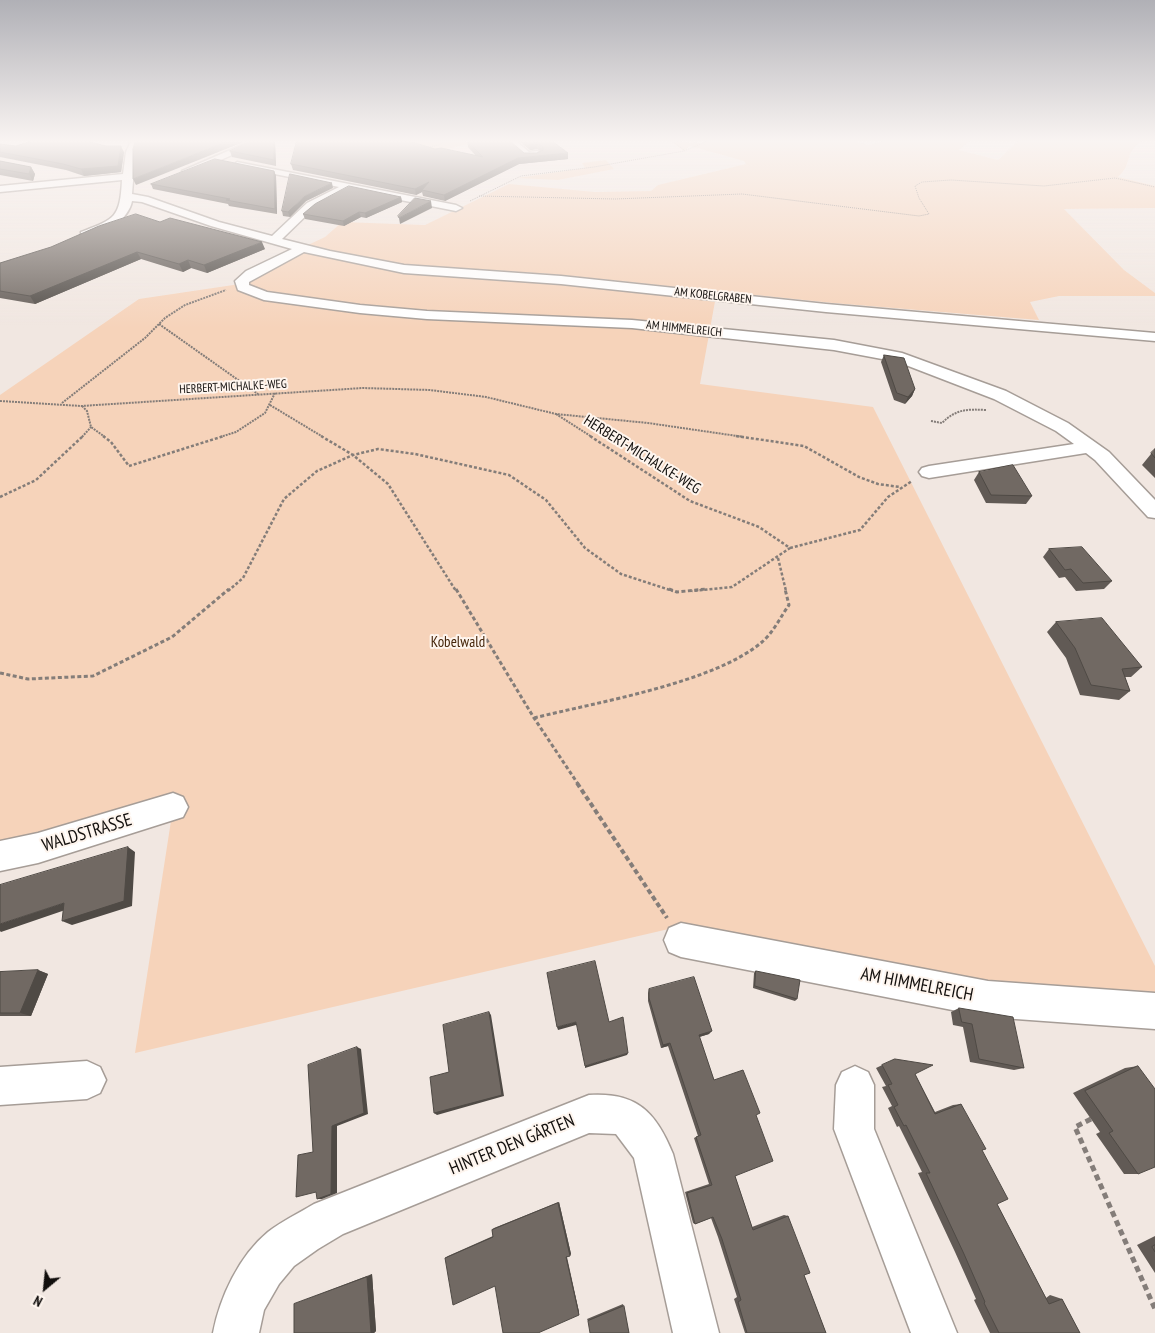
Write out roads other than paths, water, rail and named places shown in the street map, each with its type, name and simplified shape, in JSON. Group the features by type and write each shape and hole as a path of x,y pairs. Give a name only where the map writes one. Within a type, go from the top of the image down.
{"street":[{"path":"72,240 119,218 126,209 127,203"},
{"name":"AM KOBELGRABEN","path":"155,203 201,220 303,248 355,261 410,270 561,280 826,308 1155,337"},
{"path":"274,240 315,203"},
{"path":"431,203 456,208"},
{"name":"AM HIMMELREICH","path":"303,248 250,274 241,284 248,291 264,296 368,310 446,316 615,322 858,349 926,366 1021,405 1062,427 1091,447 1155,512"},
{"path":"929,472 1091,447"},
{"name":"WALDSTRASSE","path":"0,856 38,848 173,807"},
{"name":"AM HIMMELREICH","path":"681,940 988,999 1155,1012"},
{"path":"0,1086 87,1080"},
{"path":"855,1084 854,1129 934,1333"},
{"name":"HINTER DEN GÄRTEN","path":"236,1333 238,1320 255,1281 280,1251 329,1219 589,1114 607,1112 628,1119 642,1131 653,1154 696,1333"}],"park label":[{"name":"Kobelwald","path":"458,643"}]}
